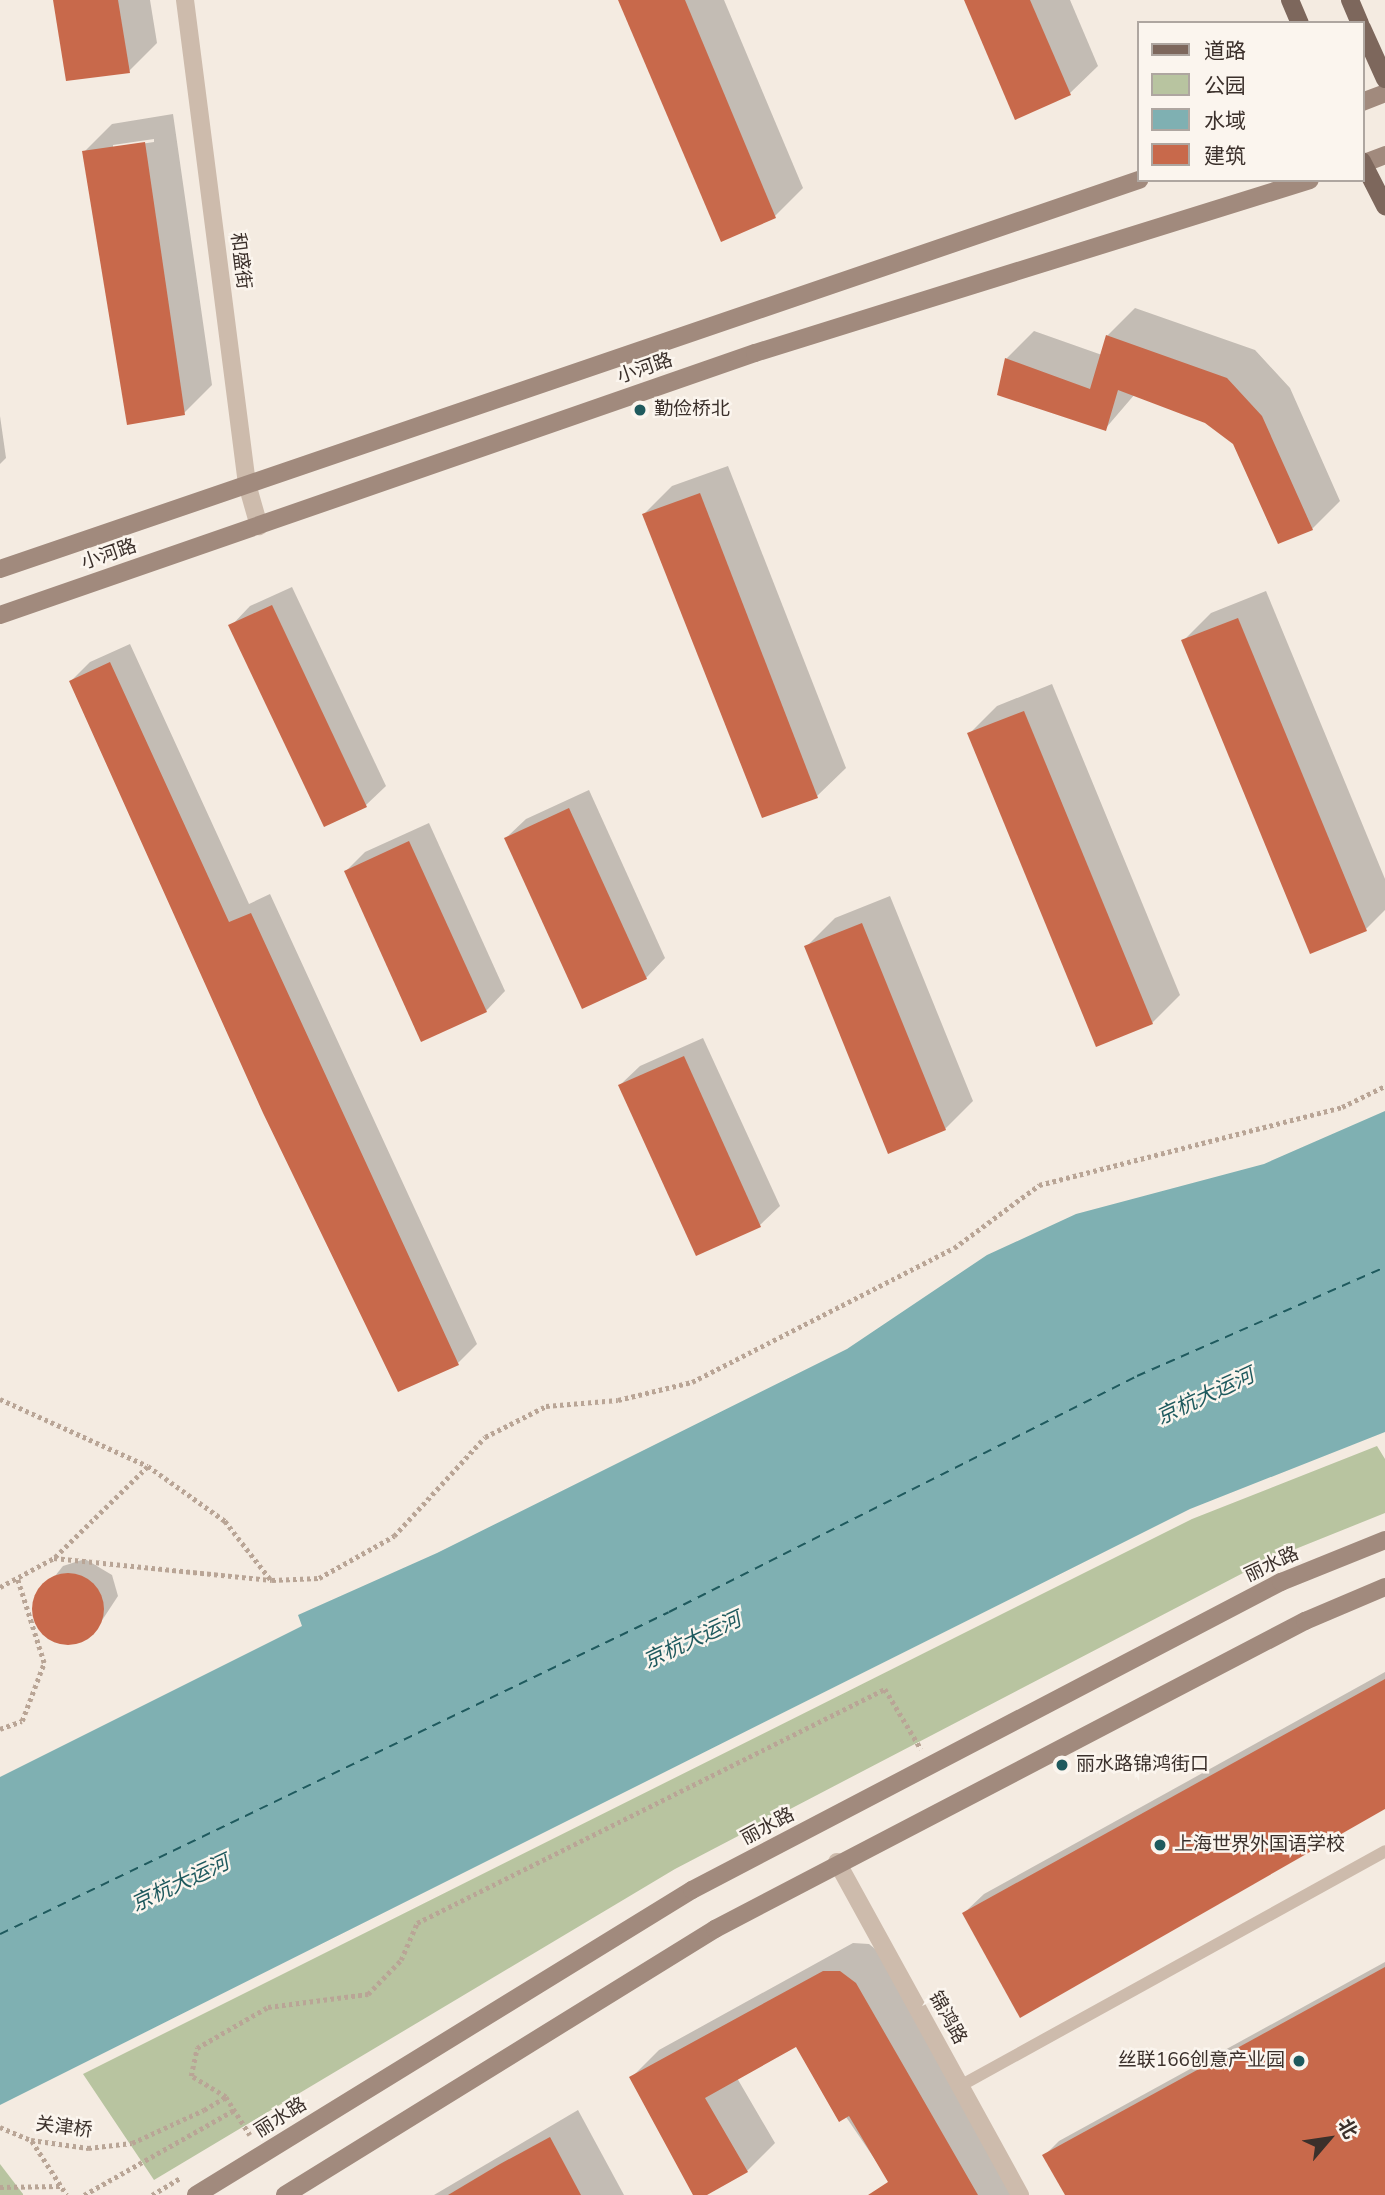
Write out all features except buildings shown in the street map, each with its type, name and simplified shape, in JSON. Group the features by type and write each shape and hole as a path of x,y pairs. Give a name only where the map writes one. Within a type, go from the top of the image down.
{"main road":[{"path":"1290,0 1299,21"},
{"path":"1350,0 1359,21"},
{"path":"1364,32 1385,79"},
{"path":"1364,101 1385,93"},
{"path":"1364,163 1385,155"},
{"path":"1364,165 1385,206"},
{"name":"小河路","path":"0,569 1136,181"},
{"name":"小河路","path":"0,615 755,353 1304,182"},
{"name":"丽水路","path":"196,2195 692,1891 1281,1582 1385,1540"},
{"path":"285,2195 715,1929 837,1862 1305,1620 1385,1587"}],"street":[{"name":"和盛街","path":"185,0 247,484 259,526"},
{"name":"锦鸿路","path":"837,1862 1020,2195"}],"lane":[{"path":"960,2086 1385,1851"}],"path":[{"path":"54,1558 272,1580 320,1578 394,1536 485,1437 545,1406 618,1400 692,1382 954,1248 1039,1185 1342,1107 1385,1086"},
{"path":"0,1399 148,1466 225,1521 272,1580"},
{"path":"0,1587 54,1558 148,1466"},
{"path":"0,1729 22,1721 44,1662 18,1578"},
{"path":"250,2136 226,2097 191,2076 197,2048 268,2007 368,1994 401,1960 417,1923 824,1716 885,1689 921,1750"},
{"name":"关津桥","path":"0,2127 31,2140 88,2148 132,2143 226,2097"},
{"path":"85,2195 234,2110"},
{"path":"31,2140 67,2195"},
{"path":"0,2187 61,2186"}],"green space":[{"path":"1377,1446 1385,1459 1385,1513 1268,1560 675,1869 154,2180 83,2074 1192,1519"},
{"path":"0,2164 23,2194 23,2195 0,2195"}],"water":[{"name":"京杭大运河","path":"1385,1111 1385,1432 1190,1509 0,2105 0,1777 302,1626 298,1615 437,1553 847,1349 987,1255 1076,1214 1264,1164"}],"ferry route":[{"path":"0,1934 669,1612 1137,1376 1385,1267"}],"place":[{"name":"勤俭桥北","path":"640,410"},
{"name":"丽水路锦鸿街口","path":"1062,1765"},
{"name":"上海世界外国语学校","path":"1160,1845"},
{"name":"丝联166创意产业园","path":"1299,2061"}]}
